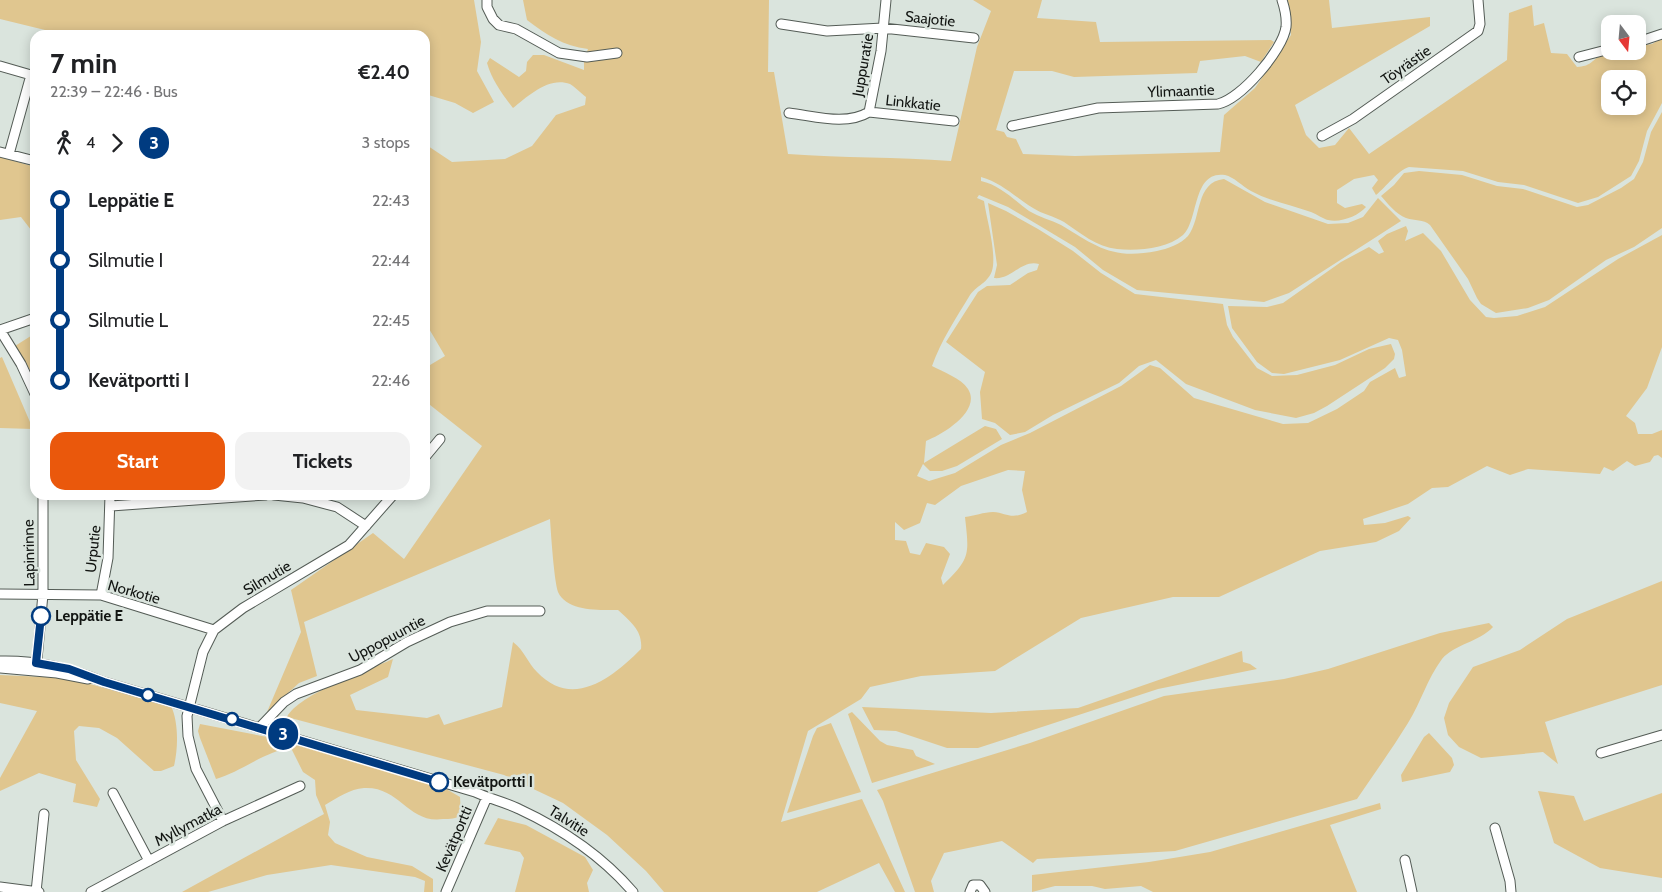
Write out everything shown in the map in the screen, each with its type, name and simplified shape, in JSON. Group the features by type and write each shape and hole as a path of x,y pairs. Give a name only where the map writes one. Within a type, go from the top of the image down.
{"street":[{"path":"487,0 487,7 493,19 499,25 516,29 560,53 588,57 617,53"},
{"name":"Juppuratie","path":"789,113 847,120 860,118 869,112 886,0"},
{"name":"Ylimaantie","path":"1012,126 1098,108 1229,102 1255,78 1282,42 1286,28 1286,14 1282,0"},
{"name":"Töyrästie","path":"1322,136 1353,119 1478,31 1480,24 1478,0"},
{"name":"Saajotie","path":"781,24 827,31 883,28 974,38"},
{"path":"1646,39 1662,34"},
{"path":"1579,57 1601,51"},
{"path":"0,66 30,74"},
{"path":"30,83 4,153 30,160"},
{"name":"Linkkatie","path":"869,112 954,121"},
{"path":"30,320 0,330 21,364 30,383"},
{"path":"430,451 440,439"},
{"name":"Lapinrinne","path":"36,667 44,594 42,500"},
{"name":"Urputie","path":"101,595 108,558 110,500"},
{"name":"Urputie","path":"111,506 196,500"},
{"path":"311,500 337,507 366,526"},
{"name":"Silmutie","path":"224,821 196,769 188,736 189,707 203,652 214,630 251,603 349,545 389,500"},
{"name":"Norkotie","path":"0,594 101,595 214,630"},
{"name":"Uppopuuntie","path":"260,727 284,702 296,694 360,670 406,642 450,622 487,611 540,611"},
{"name":"Talvitie","path":"0,661 72,670 104,682 260,727 487,797 517,808 578,842 610,868 633,892"},
{"name":"Talvitie","path":"0,668 36,667"},
{"path":"1600,753 1662,735"},
{"name":"Myllymatka","path":"92,892 224,821 300,786"},
{"path":"113,793 149,861"},
{"name":"Kevätportti","path":"446,892 487,797"},
{"path":"0,887 37,892 44,814"},
{"path":"1495,828 1510,881 1511,892"},
{"path":"1406,860 1412,892"},
{"path":"970,892 973,885 980,885 985,892"}],"shaded area":[{"path":"0,0 474,0 481,42 477,71 494,102 473,113 455,103 430,96 430,30 45,30 0,19"},
{"path":"523,0 769,0 768,72 774,72 788,154 951,161 977,47 991,11 973,0 1042,0 1037,18 1096,22 1100,42 1271,40 1274,42 1261,62 1245,56 1200,61 1197,73 1074,77 1052,71 1014,71 996,130 1004,132 1007,137 1016,139 1023,154 1075,156 1220,152 1224,115 1255,88 1291,35 1288,0 1329,0 1332,28 1430,17 1430,26 1295,105 1306,135 1319,148 1335,145 1349,128 1369,154 1507,60 1509,13 1532,5 1534,26 1544,23 1551,53 1567,54 1577,67 1588,65 1601,55 1601,60 1646,60 1646,45 1652,44 1662,38 1662,103 1647,131 1639,161 1631,176 1598,197 1578,203 1524,185 1498,182 1463,171 1409,167 1396,175 1376,195 1372,188 1378,180 1374,175 1354,179 1337,190 1337,203 1345,208 1362,204 1366,207 1349,218 1333,221 1258,194 1228,176 1214,176 1207,180 1201,188 1192,219 1183,235 1160,246 1125,250 1110,248 1096,242 1064,222 1033,208 995,183 981,177 981,181 1001,189 1029,211 1061,225 1095,245 1128,254 1161,250 1174,246 1185,239 1192,229 1200,202 1208,187 1224,179 1265,202 1328,224 1348,223 1363,217 1378,198 1401,221 1289,293 1264,302 1137,290 1103,270 1075,247 1008,207 979,195 977,198 984,201 992,242 992,271 990,276 970,295 944,339 932,366 956,378 965,385 971,397 970,406 965,414 950,428 926,441 924,463 985,426 996,429 1002,439 957,466 942,471 930,471 923,464 917,476 929,481 955,473 1001,445 1030,433 1121,386 1150,365 1160,368 1194,398 1283,424 1308,423 1337,409 1364,391 1370,382 1395,368 1399,378 1406,376 1402,350 1398,340 1389,338 1340,360 1284,374 1272,373 1257,362 1232,328 1228,306 1267,307 1283,303 1341,262 1369,247 1379,254 1384,252 1378,241 1387,234 1406,226 1408,231 1405,241 1423,233 1441,251 1470,300 1486,317 1494,318 1517,316 1545,307 1618,259 1662,235 1662,347 1647,388 1626,416 1635,423 1638,434 1652,434 1662,430 1662,458 1658,455 1654,456 1650,462 1635,466 1627,461 1613,471 1604,467 1600,474 1528,469 1510,475 1487,466 1448,487 1432,488 1408,504 1363,519 1364,525 1385,523 1408,516 1411,518 1399,531 1376,542 1320,551 1219,597 1173,597 1081,618 995,671 921,676 870,687 861,699 808,731 781,822 862,799 905,892 895,892 879,863 817,892 664,892 646,871 607,835 563,803 504,775 287,717 294,708 319,691 393,659 388,677 350,695 356,710 427,718 439,714 444,725 502,707 513,642 537,672 551,683 564,688 578,689 592,685 618,670 641,649 638,632 632,623 618,610 585,608 562,599 558,592 555,578 550,519 304,622 317,676 299,683 267,712 301,632 291,590 373,533 404,559 482,446 430,405 430,365 445,356 430,330 430,147 452,162 505,159 532,146 556,115 585,105 586,97 570,84 562,82 539,88 513,108 501,92 492,75 487,63 490,58 519,77 526,71 527,62 533,55 544,55 584,70 584,59 588,49 579,48 556,39 527,20","holes":["1008,470 1025,471 1022,490 1027,512 1017,516 990,512 965,517 966,555 959,568 943,585 941,578 950,554 944,547 926,543 920,555 910,553 906,541 895,540 895,522 904,530 920,523 927,503 935,505 961,486"]},
{"path":"1662,112 1662,228 1634,247 1606,260 1549,300 1528,308 1496,313 1481,304 1468,279 1430,225 1402,216 1381,196 1404,173 1419,171 1462,175 1497,186 1523,189 1577,207 1588,205 1634,179 1643,162 1651,132"},
{"path":"0,157 30,166 30,229 21,217 0,220"},
{"path":"988,203 1038,229 1135,294 1223,304 1227,325 1233,337 1257,368 1272,376 1297,375 1335,365 1369,349 1391,344 1395,354 1394,359 1385,368 1327,406 1314,413 1296,418 1255,410 1186,384 1156,360 1139,366 1119,383 1053,415 1025,432 1010,435 995,423 982,419 980,392 985,372 946,342 978,292 987,286 1010,285 1028,273 1037,270 1039,264 1027,264 1006,276 994,278 997,265"},
{"path":"30,337 30,370 15,346"},
{"path":"2,357 30,422 30,429 0,428 0,358"},
{"path":"1662,581 1662,685 1545,722 1558,764 1543,752 1481,758 1459,747 1448,735 1444,718 1449,703 1473,667 1520,650 1567,619"},
{"path":"1489,623 1493,627 1487,632 1453,650 1442,659 1432,674 1408,723 1357,799 1175,851 1037,859 1033,863 1002,841 944,853 931,881 934,892 915,892 883,801 877,790 1030,743 1164,696 1284,679 1328,669 1440,633"},
{"path":"1242,651 1243,662 1257,669 1158,689 978,748 947,748 896,731 874,730 862,707 991,713 1078,708"},
{"path":"0,675 68,678 171,706 174,713 177,736 174,766 161,771 154,771 117,738 99,728 79,726 74,731 76,760 100,799 97,807 73,802 76,784 39,773 0,791 0,778 37,711 0,703"},
{"path":"852,712 880,741 887,745 913,750 916,756 935,764 872,783 848,714"},
{"path":"831,723 861,792 787,813 813,736 817,728"},
{"path":"200,724 278,739 448,790 460,797 461,815 448,819 431,819 421,816 396,798 376,789 364,788 354,790 325,805 330,822 328,835 335,843 367,857 412,866 433,879 433,892 424,892 425,881 415,877 331,865 267,875 208,892 182,892 324,814 316,795 315,780 303,772 291,748 263,757 216,779 200,738 198,731"},
{"path":"1429,733 1452,758 1454,765 1450,772 1402,782 1401,775 1424,737"},
{"path":"1538,791 1574,796 1584,821 1662,793 1662,878 1600,868 1554,843"},
{"path":"1380,803 1381,809 1330,825 1357,892 1153,892 1141,886 1105,889 1092,886 1055,886 1032,892 1032,875 1149,862 1210,852"},
{"path":"498,818 526,825 585,857 593,870 587,883 589,892 515,892 524,858 520,852 484,844"}],"bus line":[{"name":"3","path":"41,616 36,663 79,671 104,682 260,727 346,755 439,782"}],"place":[{"name":"Leppätie E","path":"41,616"},
{"name":"Kevätportti I","path":"439,782"}]}
